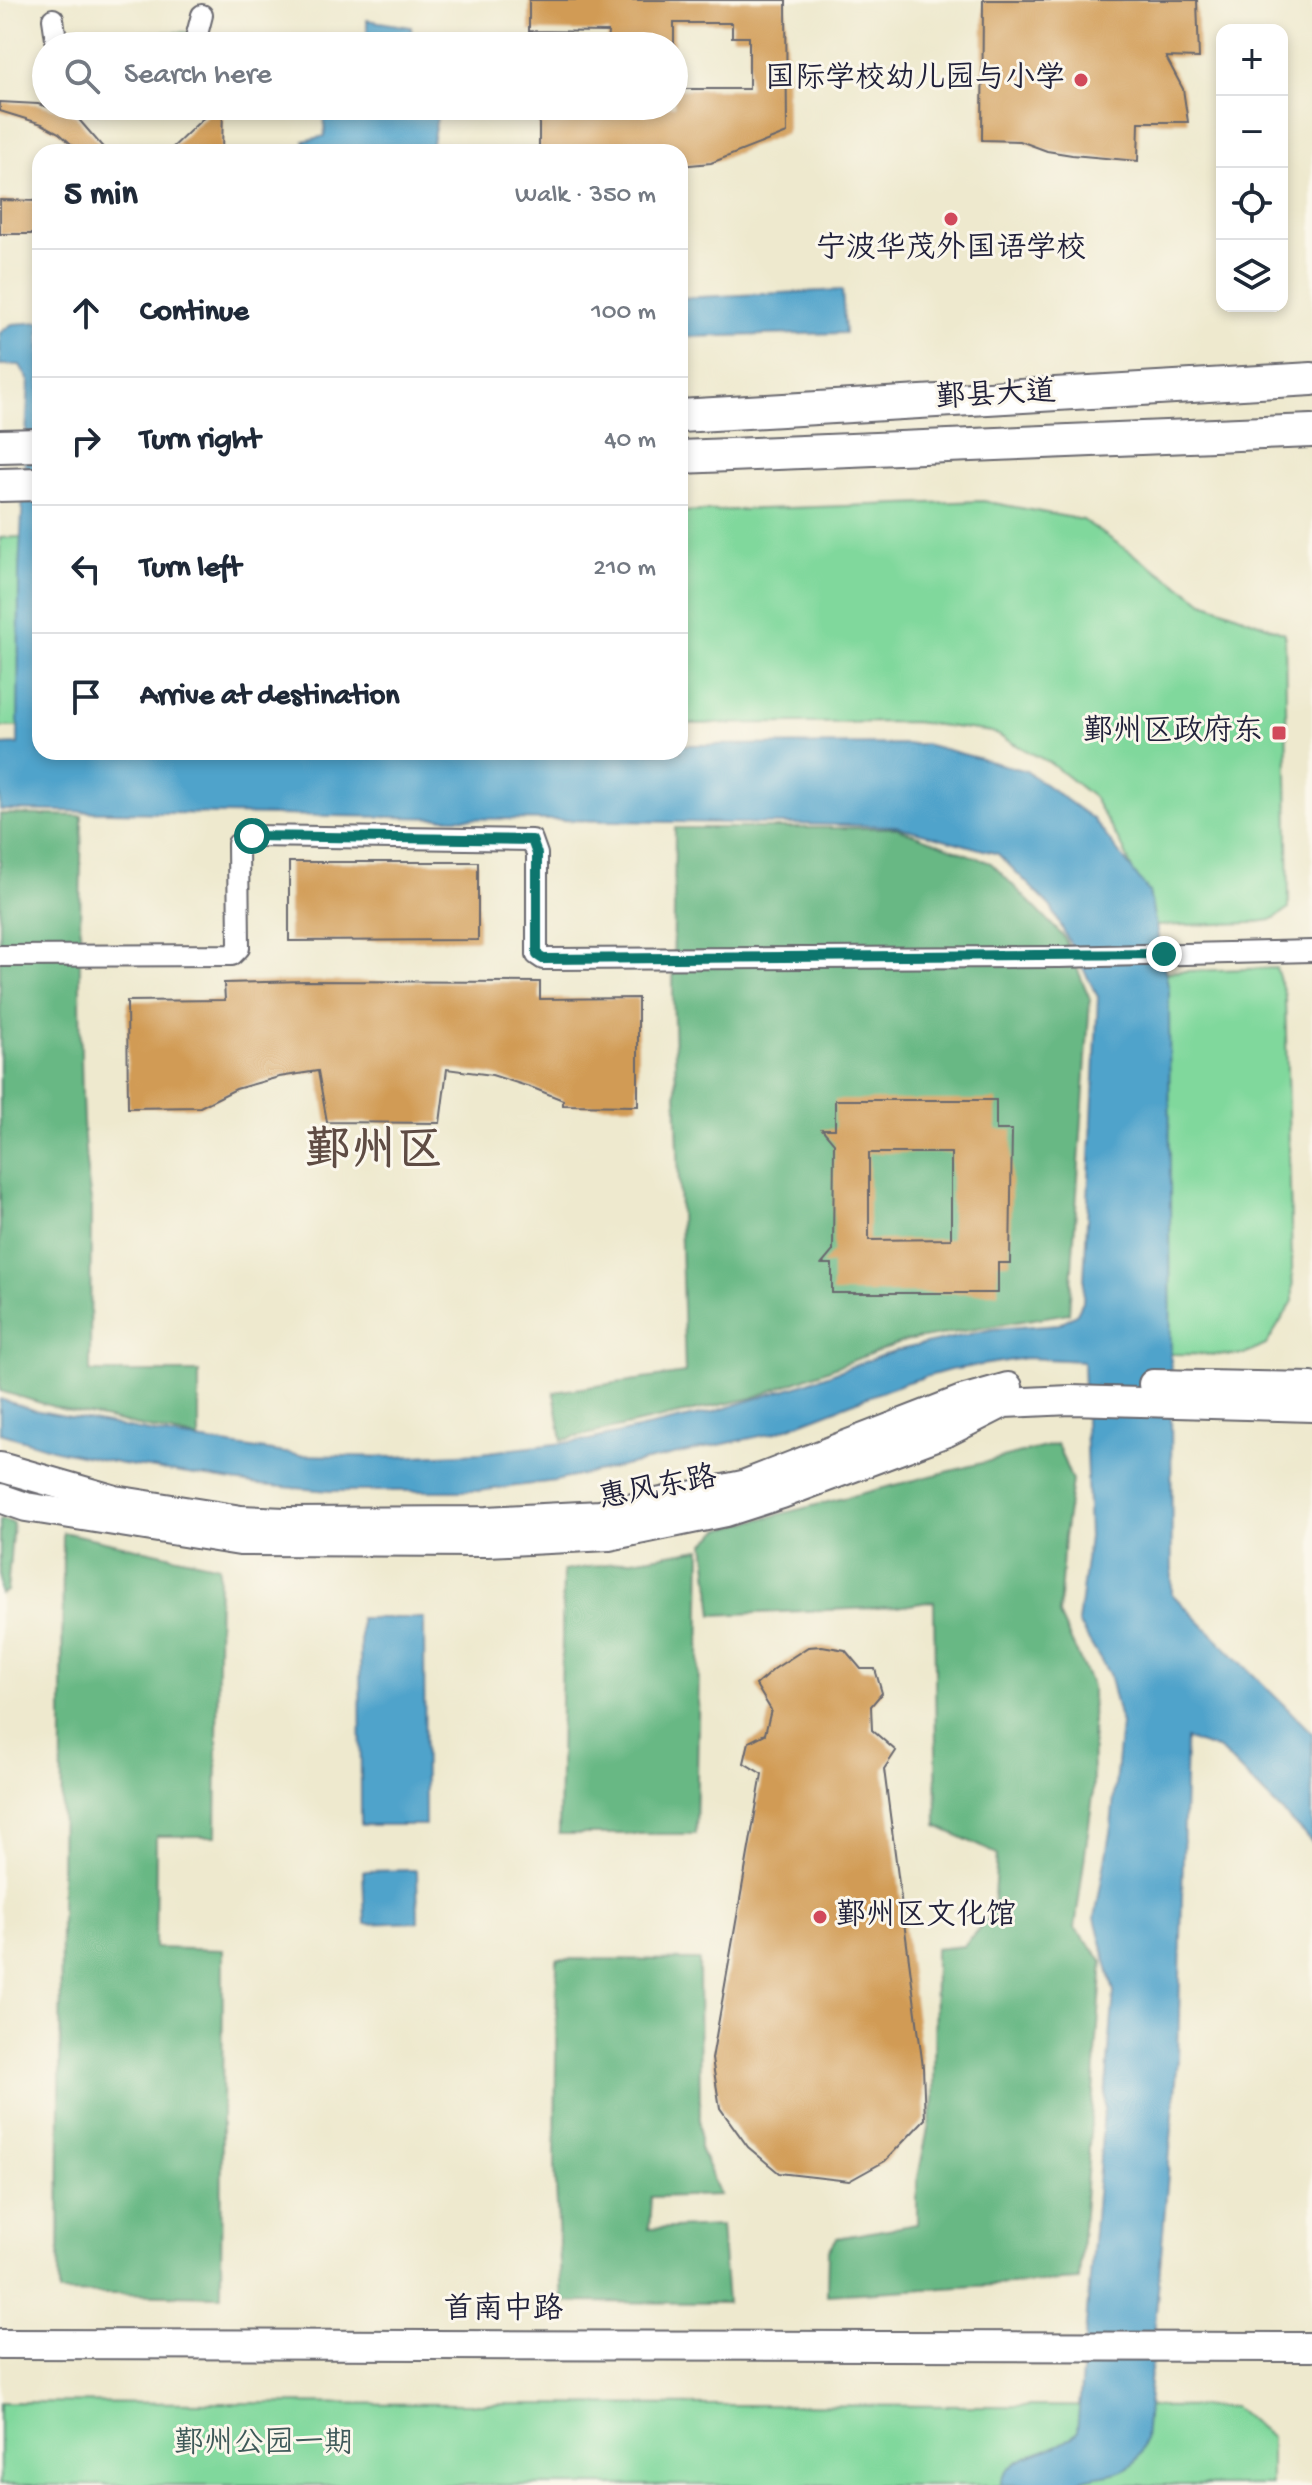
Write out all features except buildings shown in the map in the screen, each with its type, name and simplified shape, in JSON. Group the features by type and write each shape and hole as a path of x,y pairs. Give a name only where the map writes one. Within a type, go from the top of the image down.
{"main road":[{"name":"鄞县大道","path":"688,416 1312,379"},
{"name":"鄞县大道","path":"688,457 1312,431"},
{"path":"2,485 32,484"}],"street":[{"path":"198,32 202,15"},
{"path":"53,19 55,32"},
{"path":"0,956 232,955 239,948 238,844 252,836 532,840 537,854 537,955 543,959 1059,957 1312,951"},
{"name":"惠风东路","path":"0,1467 115,1500 241,1520 471,1521 600,1515 743,1485 962,1400 1020,1383 1073,1391 1175,1395 1312,1407"},
{"name":"惠风东路","path":"1175,1395 1312,1387"},
{"name":"惠风东路","path":"0,1498 26,1507 240,1541 487,1542 609,1536 726,1512 947,1432 1004,1403 1073,1391"},
{"name":"首南中路","path":"0,2344 1312,2347"}],"green space":[{"path":"983,501 1083,520 1204,602 1285,633 1289,909 1271,920 1250,923 1155,926 1124,850 1093,797 1050,763 992,732 914,722 688,724 688,512"},
{"path":"32,536 32,727 0,727 0,538"},
{"path":"0,814 82,816 80,1024 83,1128 91,1201 90,1372 199,1372 199,1439 65,1410 0,1391"},
{"path":"675,828 897,828 991,863 1064,937 1090,999 1069,1313 905,1341 752,1398 562,1440 554,1392 685,1373 673,993"},
{"path":"1276,968 1285,996 1293,1301 1266,1345 1244,1355 1170,1354 1158,972"},
{"path":"1057,1444 1072,1481 1064,1537 1059,1615 1092,1686 1093,1795 1075,1928 1103,1961 1079,2280 827,2295 828,2252 837,2238 917,2224 917,2182 934,2100 935,1949 964,1946 993,1911 997,1854 937,1826 934,1601 897,1607 713,1615 705,1543 721,1529"},
{"path":"0,1519 13,1523 7,1591 0,1594"},
{"path":"63,1532 219,1566 216,1836 156,1836 155,1948 223,1950 221,2296 59,2293"},
{"path":"701,1549 696,1834 559,1834 563,1571"},
{"path":"557,1959 699,1960 700,2148 720,2195 651,2197 649,2229 721,2226 727,2303 562,2302 555,2167"},
{"name":"鄞州公园一期","path":"0,2402 1234,2407 1271,2437 1271,2485 0,2485"}],"water":[{"path":"367,20 411,27 412,32 367,32"},
{"path":"324,120 437,120 432,144 305,144 304,141 325,136"},
{"path":"842,290 845,333 688,337 688,298"},
{"path":"32,323 32,760 688,760 688,745 925,744 1026,771 1093,819 1149,892 1169,990 1172,1594 1312,1733 1312,1842 1220,1750 1186,1739 1178,2058 1145,2440 1133,2464 1124,2470 1069,2485 1000,2485 1014,2465 1057,2446 1077,2432 1114,1992 1095,1918 1111,1827 1121,1724 1109,1674 1078,1623 1089,1537 1083,1361 1026,1358 950,1370 904,1383 774,1433 555,1481 479,1491 330,1491 259,1485 122,1464 56,1450 0,1433 0,1399 34,1410 170,1436 299,1455 394,1457 480,1453 589,1440 713,1412 894,1351 993,1329 1059,1324 1077,1313 1083,1301 1098,997 1051,907 998,854 896,826 0,810 0,745 18,744 19,571 29,381 20,365 0,365 0,333 12,324"},
{"path":"360,1618 424,1618 425,1825 361,1825"},
{"path":"417,1870 418,1922 365,1924 363,1871"}],"place":[{"name":"国际学校幼儿园与小学","path":"1081,80"},
{"name":"宁波华茂外国语学校","path":"951,219"},
{"name":"鄞州区政府东","path":"1279,733"},
{"name":"鄞州区文化馆","path":"820,1917"}],"district":[{"name":"鄞州区","path":"374,1155"}],"route":[{"path":"252,836 532,840 537,854 537,955 543,959 1164,954"}]}
